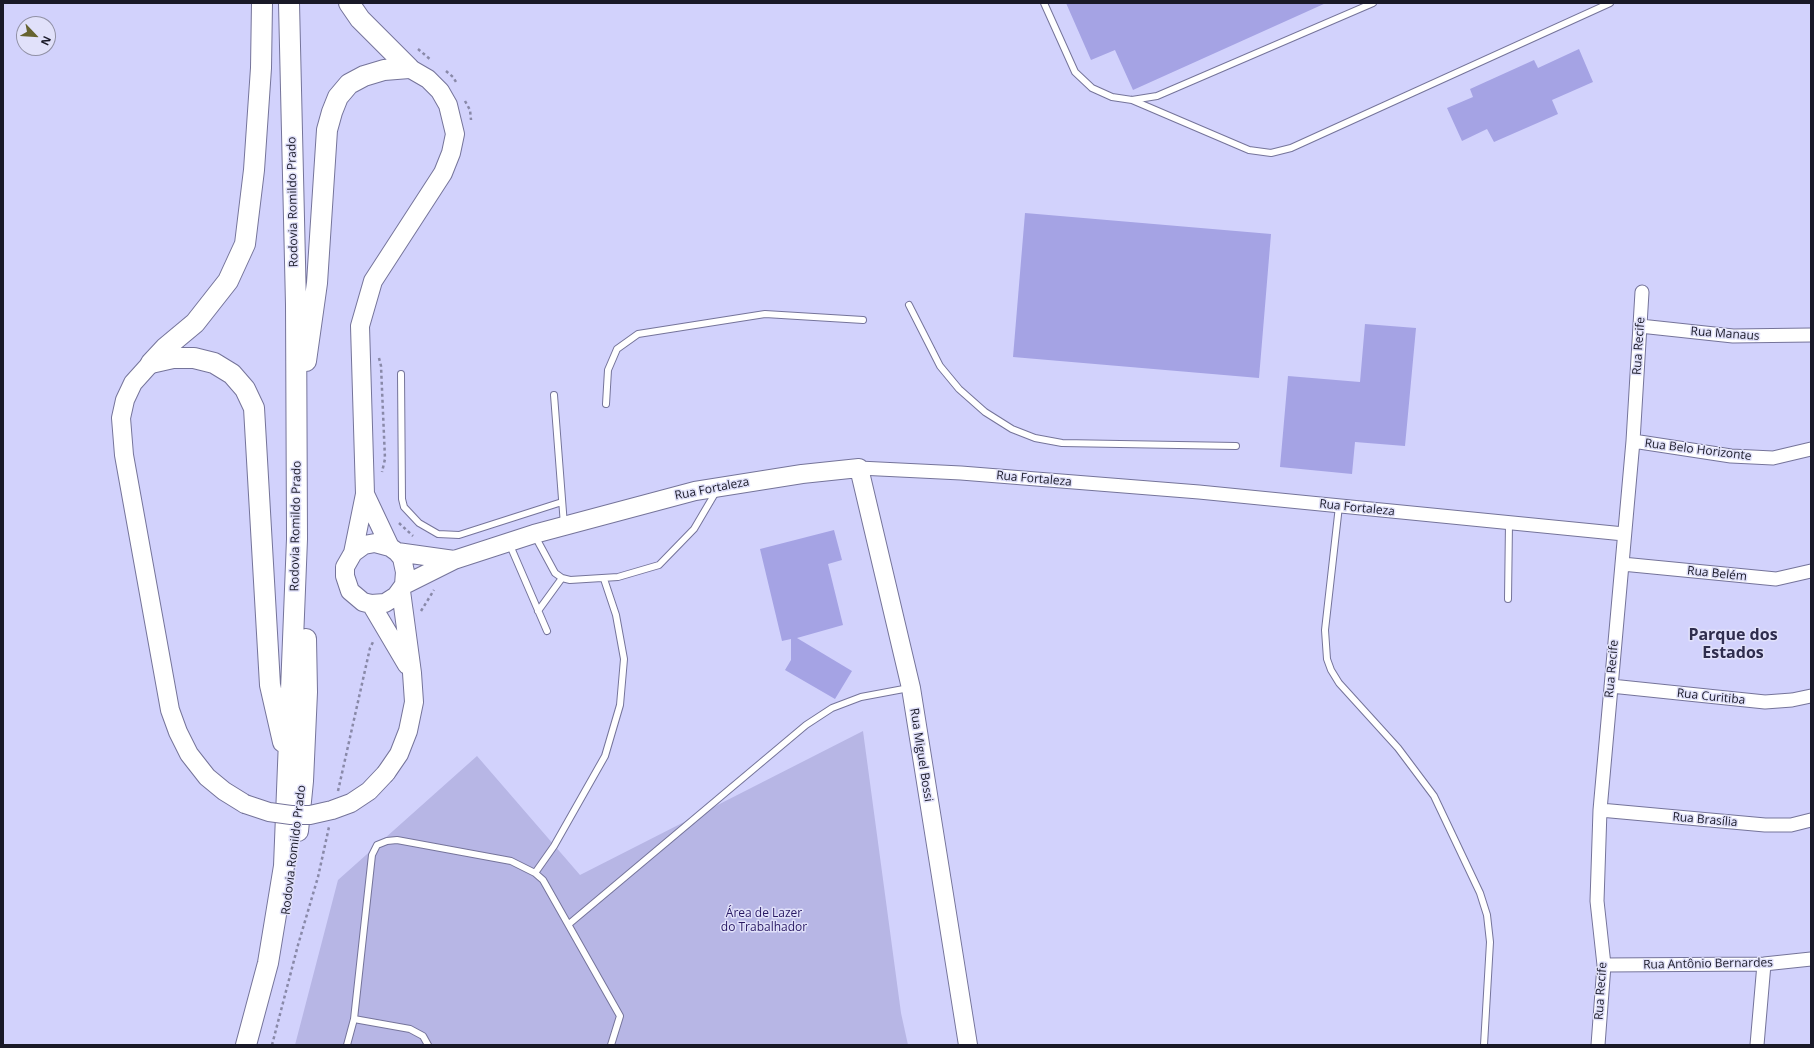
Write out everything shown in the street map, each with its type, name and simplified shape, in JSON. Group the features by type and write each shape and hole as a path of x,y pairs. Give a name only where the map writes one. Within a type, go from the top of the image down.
{"main road":[{"path":"262,3 261,68 254,170 245,244 228,280 195,323 165,348 133,383 125,400 121,418 124,455 170,710 178,732 189,754 207,778 245,804 269,812 291,815 310,815 332,810 351,803 369,792 386,773 399,754 408,731 414,702 402,588 405,572 402,558 394,549 365,494"},
{"name":"Rodovia Romildo Prado","path":"246,1045 268,963 284,866 298,539 296,305 289,3"},
{"name":"Rodovia Romildo Prado","path":"258,1045 278,966 294,867 303,781 306,692 305,373 300,3"},
{"path":"349,3 360,19 409,68 428,79 440,91 448,106 455,134 451,153 443,173 373,281 360,326 365,494 353,553 345,568 346,584 356,598 371,604 385,603 402,588"},
{"path":"305,373 317,283 327,130 332,112 338,97 349,84 364,76 384,70 409,68"},
{"path":"151,363 173,358 194,358 214,363 232,374 245,390 254,408 270,685 288,767"},
{"name":"Rua Fortaleza","path":"402,588 454,560 564,525 695,491 802,474 859,468"},
{"name":"Rua Miguel Bossi","path":"859,468 911,688 968,1045"},
{"path":"353,553 364,545 375,543 394,549"},
{"name":"Rua Fortaleza","path":"394,549 454,560"},
{"path":"371,604 412,673"}],"street":[{"name":"Rua Recife","path":"1598,1045 1604,965 1597,901 1600,810 1633,441 1642,292"},
{"name":"Rua Manaus","path":"1640,326 1733,336 1811,335"},
{"name":"Rua Belo Horizonte","path":"1633,441 1731,456 1774,458 1811,449"},
{"name":"Rua Fortaleza","path":"859,468 977,474 1199,492 1624,534"},
{"name":"Rua Belém","path":"1622,564 1776,579 1811,571"},
{"name":"Rua Curitiba","path":"1611,686 1765,702 1792,700 1811,696"},
{"name":"Rua Brasília","path":"1600,810 1766,825 1791,825 1811,820"},
{"name":"Rua Antônio Bernardes","path":"1604,965 1764,964 1811,959"},
{"path":"1757,1045 1764,964"}],"lane":[{"path":"1044,3 1075,72 1092,88 1112,97 1132,100 1249,150 1271,153 1291,148 1610,3"},
{"path":"1132,100 1158,96 1373,3"},
{"path":"909,305 940,366 959,389 985,412 1012,429 1034,438 1062,443 1236,446"},
{"path":"606,404 608,370 617,349 638,334 765,314 863,320"},
{"path":"401,374 402,499 404,507 419,523 438,534 459,535 562,502"},
{"path":"554,395 564,525"},
{"path":"534,534 555,573 562,578 570,580 618,577 659,565 694,529 719,487"},
{"path":"1339,506 1325,630 1327,659 1339,684 1398,748 1434,796 1480,893 1486,915 1490,942 1484,1045"},
{"path":"1508,599 1509,523"},
{"path":"509,542 547,631"},
{"path":"538,611 562,578"},
{"path":"535,873 571,818 605,756 620,705 624,659 616,615 604,579"},
{"path":"569,924 806,725 832,708 861,696 911,688"},
{"path":"347,1045 354,1019 372,855 377,845 387,840 408,842 511,860 535,873 543,880 620,1016 611,1045"},
{"path":"354,1019 410,1028 423,1036 428,1045"}],"green space":[{"name":"Área de Lazer do Trabalhador","path":"863,731 901,1013 908,1045 295,1045 338,880 477,756 580,875"}],"building":[{"path":"1066,3 1326,3 1133,90 1115,50 1091,60"},
{"path":"1579,49 1593,82 1552,100 1558,114 1494,142 1487,129 1462,141 1447,108 1473,97 1470,89 1534,60 1538,68"},
{"path":"1025,213 1271,234 1259,378 1013,357"},
{"path":"1365,324 1416,328 1405,446 1355,442 1352,474 1280,467 1288,376 1360,382"},
{"path":"834,530 842,560 828,564 843,625 797,638 852,671 835,699 785,670 791,660 791,639 782,641 760,549"}],"district":[{"name":"Parque dos Estados","path":"1733,644"}]}
